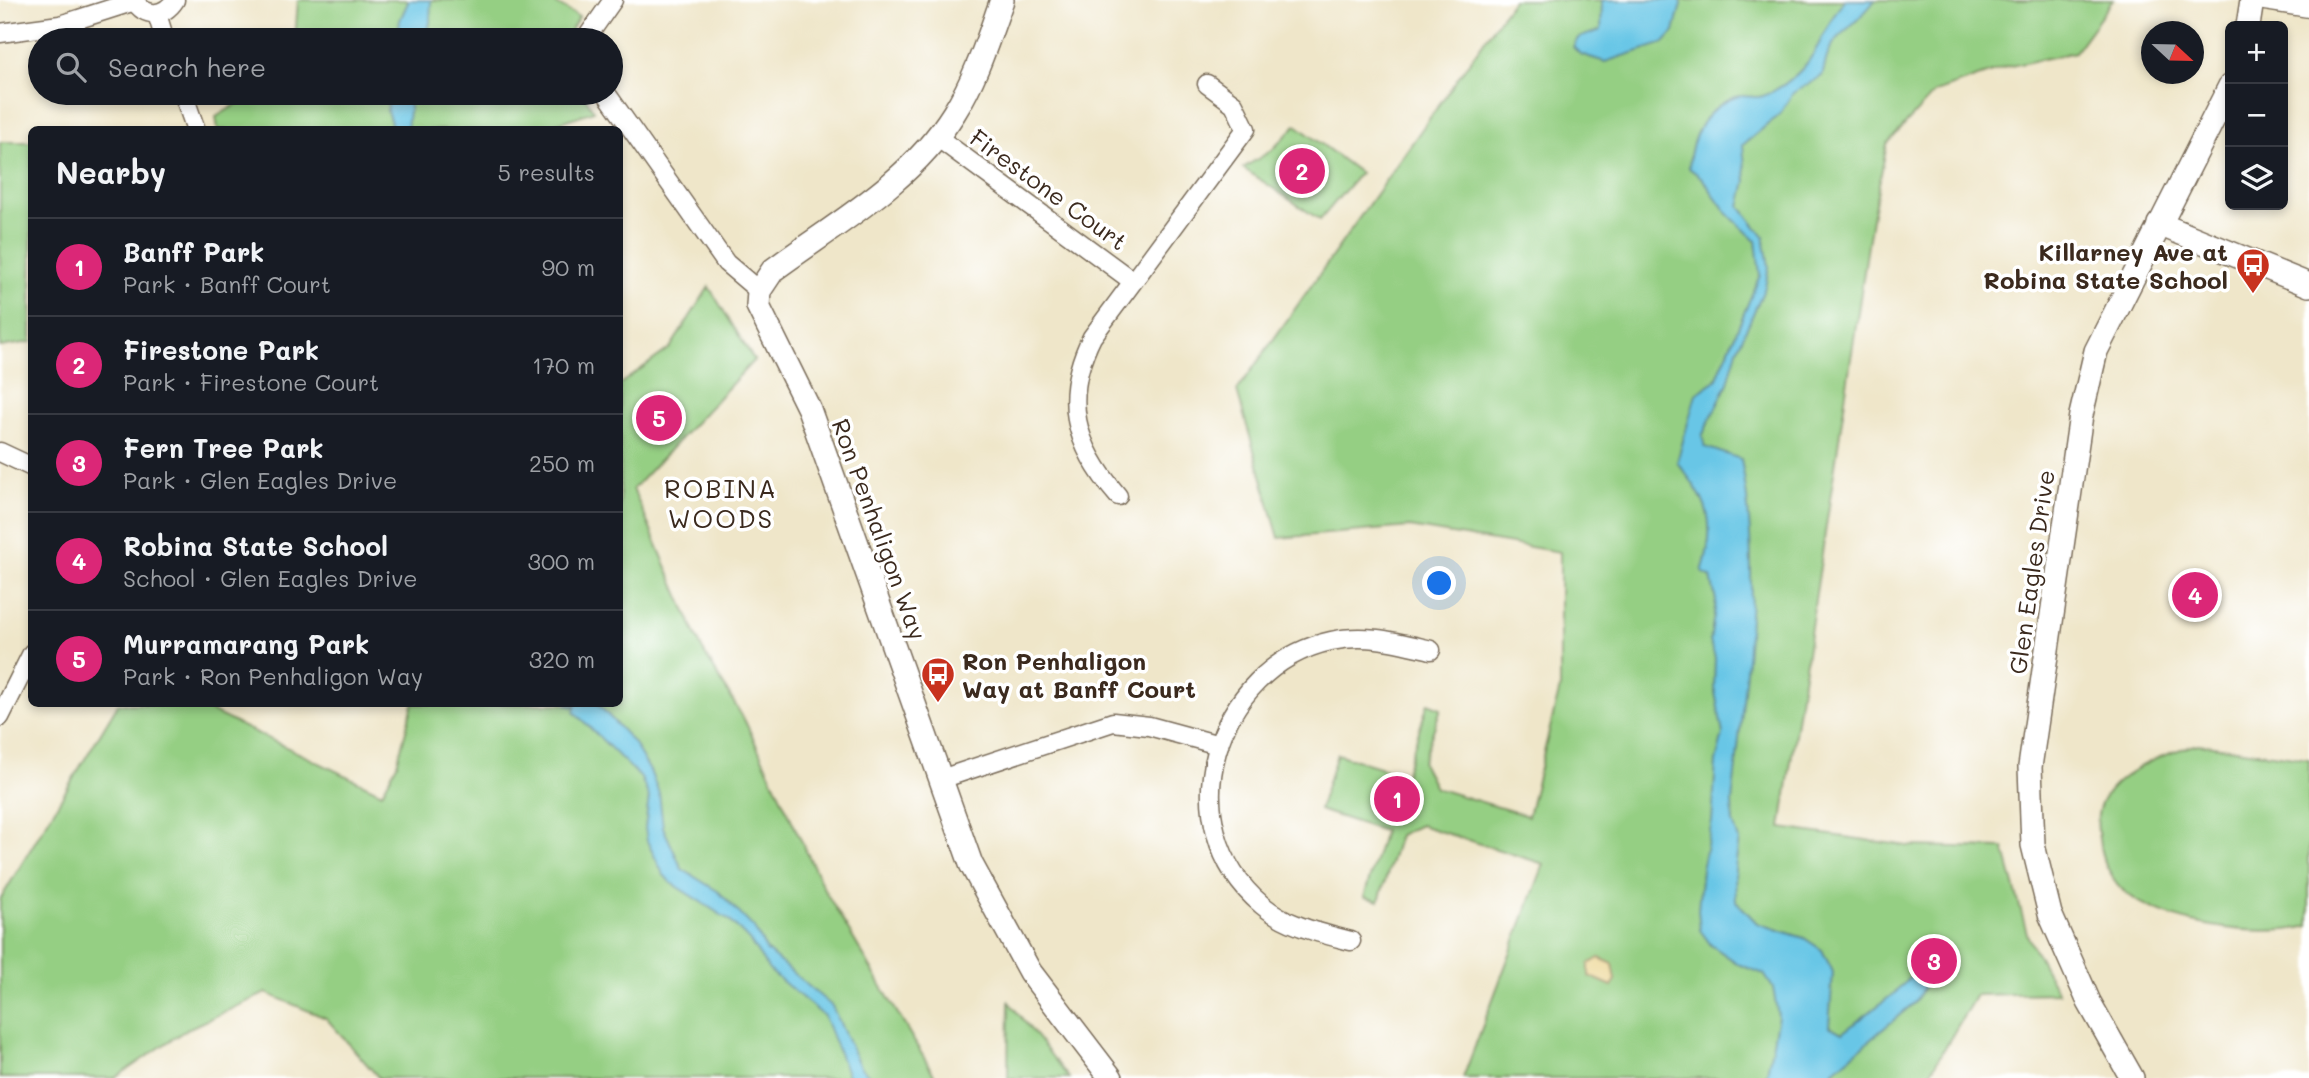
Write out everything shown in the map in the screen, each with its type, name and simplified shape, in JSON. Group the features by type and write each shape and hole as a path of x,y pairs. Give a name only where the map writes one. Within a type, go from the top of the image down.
{"street":[{"path":"43,28 60,26 134,1 144,11 158,14 170,8 175,0"},
{"path":"593,28 613,0"},
{"path":"614,105 726,263 759,290 773,270 892,184 937,137 978,68 1002,0"},
{"path":"2249,21 2252,0"},
{"path":"2258,0 2309,8"},
{"path":"158,14 162,28"},
{"path":"0,33 28,30"},
{"name":"Firestone Court","path":"1118,496 1097,471 1080,438 1074,401 1083,356 1131,281 1247,130 1234,104 1207,84"},
{"name":"Glen Eagles Drive","path":"2132,1078 2090,1002 2050,914 2034,845 2030,766 2088,378 2108,322 2225,96"},
{"path":"187,105 195,126"},
{"name":"Firestone Court","path":"937,137 1131,281"},
{"path":"2159,224 2309,285"},
{"name":"Ron Penhaligon Way","path":"759,290 758,306 809,409 971,864 1030,972 1111,1078"},
{"path":"0,452 28,465"},
{"path":"1351,941 1284,919 1262,905 1241,883 1213,827 1209,798 1219,745 1250,686 1296,653 1329,641 1355,638 1380,638 1431,650"},
{"path":"0,717 28,661"},
{"path":"941,779 1113,722 1149,726 1219,745"}],"green space":[{"path":"298,0 550,0 579,17 572,28 296,28"},
{"path":"1513,0 2113,0 2075,52 2006,67 1935,92 1887,144 1872,218 1781,828 1908,846 2004,848 2028,937 2058,993 1976,995 1927,1078 1463,1078 1544,864 1420,825 1399,835 1379,901 1364,897 1384,831 1319,810 1337,754 1405,775 1428,703 1441,708 1422,763 1435,788 1528,816 1560,688 1560,552 1410,527 1279,538 1237,391"},
{"path":"236,105 590,105 594,111 549,126 217,126 216,117"},
{"path":"1296,125 1360,173 1320,220 1243,168 1272,150"},
{"path":"0,142 28,142 28,342 0,347"},
{"path":"709,287 754,360 633,489 702,649 745,721 824,889 936,1078 379,1078 326,1018 266,993 187,1029 115,1078 0,1078 0,900 116,707 202,707 382,793 397,764 412,707 623,707 623,382 670,348"},
{"path":"2198,744 2309,759 2309,926 2289,930 2240,930 2188,921 2142,903 2125,892 2112,877 2101,852 2098,825 2099,809 2108,793 2117,783 2143,765"},
{"path":"1009,1002 1069,1078 1008,1078"}],"sand":[{"path":"1599,958 1613,964 1616,980 1612,986 1589,976 1589,964"}],"water":[{"path":"409,0 431,0 428,28 399,28"},
{"path":"1602,0 1681,0 1681,4 1674,32 1664,43 1605,62 1580,54 1573,47 1578,38 1601,30"},
{"path":"1845,0 1875,0 1834,43 1822,76 1793,93 1779,115 1743,145 1746,181 1740,206 1764,237 1769,267 1765,287 1737,350 1728,383 1702,436 1705,447 1741,459 1751,545 1746,674 1732,802 1733,823 1739,840 1735,869 1736,901 1757,923 1804,938 1822,950 1833,972 1829,1026 1842,1033 1897,991 1926,959 1930,977 1915,1002 1825,1078 1766,1078 1778,1016 1773,988 1764,974 1740,965 1711,945 1700,930 1698,910 1702,869 1712,821 1716,761 1723,734 1714,687 1715,658 1710,641 1716,601 1711,577 1702,572 1709,539 1707,513 1696,489 1677,462 1696,394 1716,380 1760,275 1756,241 1727,213 1702,178 1689,168 1696,134 1708,116 1725,102 1739,96 1763,96 1794,77 1809,60"},
{"path":"388,105 410,105 407,126 392,126"},
{"path":"575,707 601,707 633,742 659,793 663,827 682,869 719,892 754,928 767,951 832,1006 860,1067 872,1078 849,1078 824,1016 769,970 749,940 729,920 671,883 663,874 647,841 645,828 649,797 641,778 574,712"}],"place":[{"name":"Firestone Park","path":"1302,171"},
{"name":"Killarney Ave at Robina State School","path":"2253,295"},
{"name":"Murramarang Park","path":"659,418"},
{"name":"Robina State School","path":"2195,595"},
{"name":"Ron Penhaligon Way at Banff Court","path":"938,704"},
{"name":"Banff Park","path":"1397,799"},
{"name":"Fern Tree Park","path":"1934,961"}],"district":[{"name":"ROBINA WOODS","path":"721,503"}]}
